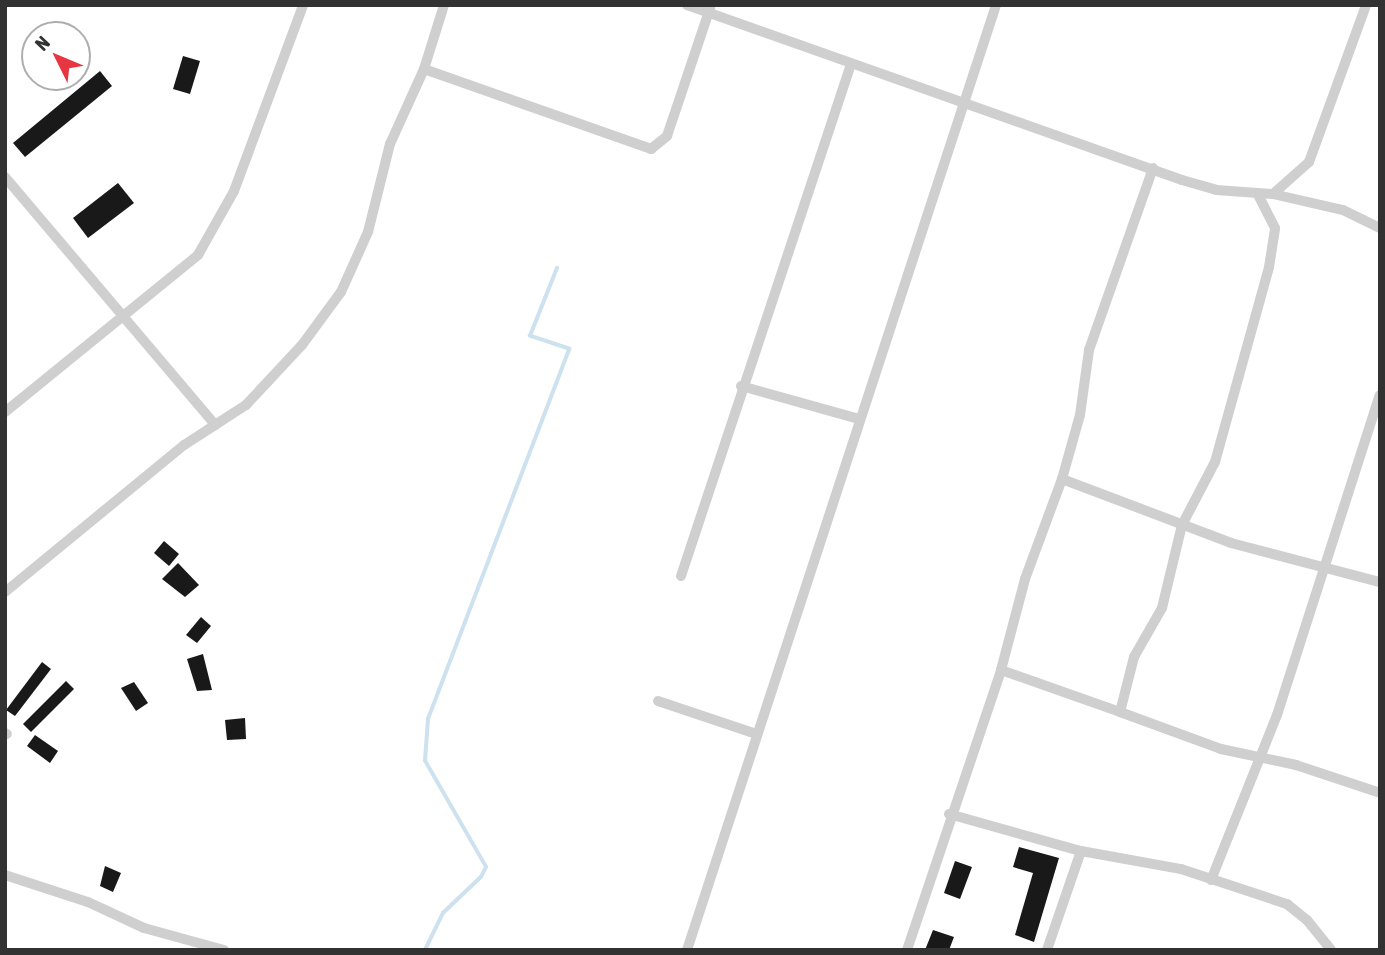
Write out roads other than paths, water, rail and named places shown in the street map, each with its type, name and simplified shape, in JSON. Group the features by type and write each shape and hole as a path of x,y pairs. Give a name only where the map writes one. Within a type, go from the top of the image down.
{"street":[{"path":"5,412 198,255 219,225 303,5"},
{"path":"5,592 184,445 246,405 302,345 341,292 368,232 402,111 424,69 444,5"},
{"path":"687,5 709,8 851,64 1216,190 1273,194 1343,210 1380,228"},
{"path":"687,950 859,419 968,103 996,5"},
{"path":"1273,194 1310,162 1366,5"},
{"path":"424,69 651,149 667,136 709,8"},
{"path":"681,576 741,386 851,64"},
{"path":"907,950 949,814 1001,670 1025,579 1062,480 1080,415 1089,350 1153,168"},
{"path":"6,180 121,319 215,425"},
{"path":"1120,712 1134,657 1162,608 1182,525 1215,462 1269,267 1275,228 1258,194"},
{"path":"741,386 859,419"},
{"path":"1211,880 1326,569 1380,395"},
{"path":"1062,480 1182,525 1326,569 1380,582"},
{"path":"1001,670 1222,749 1259,756 1380,793"},
{"path":"658,701 756,734"},
{"path":"949,814 1080,850 1181,869 1287,904 1307,920 1331,950"},
{"path":"1047,950 1080,850"},
{"path":"5,875 88,902 144,928 224,950"}],"waterway":[{"path":"425,950 443,913 481,877 486,867 425,761 428,719 569,349 530,336 557,268"}]}
